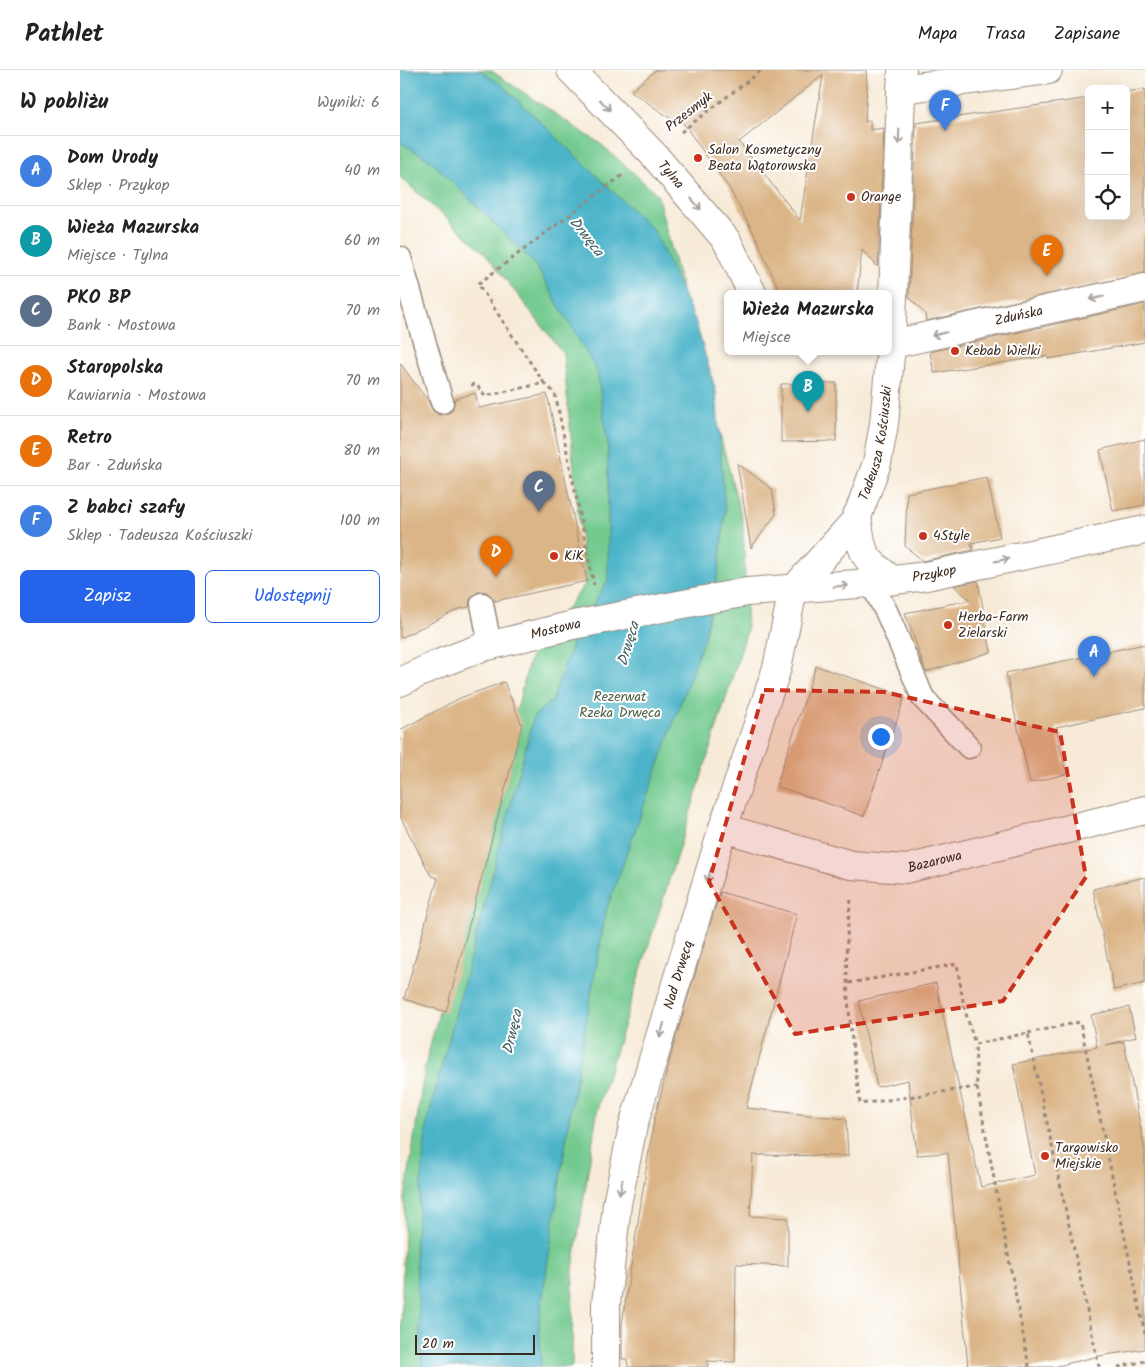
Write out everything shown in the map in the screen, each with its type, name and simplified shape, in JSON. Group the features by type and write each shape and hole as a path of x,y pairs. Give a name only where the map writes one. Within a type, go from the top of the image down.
{"street":[{"name":"Tylna","path":"571,70 653,154 727,241 751,290"},
{"path":"901,79 1048,70"},
{"name":"Tadeusza Kościuszki","path":"892,297 901,79"},
{"name":"Zduńska","path":"892,345 1145,288"},
{"name":"Tadeusza Kościuszki","path":"793,590 856,520 877,462 884,424 889,355"},
{"name":"Tadeusza Kościuszki","path":"857,516 861,542 867,561 882,582"},
{"name":"Przykop","path":"718,598 748,592 882,582 926,576 1145,530"},
{"name":"Nad Drwęcą","path":"606,1367 606,1304 617,1204 633,1126 723,828 777,668 793,590"},
{"name":"Mostowa","path":"400,682 438,664 490,645 573,625 718,598"},
{"name":"Bazarowa","path":"723,828 857,865 906,869 1145,810"}],"lane":[{"path":"400,258 441,398"},
{"path":"882,582 886,613 923,698 968,747"},
{"path":"482,604 490,645"}],"path":[{"name":"Przesmyk","path":"653,154 762,70"},
{"path":"595,593 555,394 544,383 478,284 629,171"},
{"path":"441,398 476,384 485,396 544,383"},
{"path":"857,865 847,924 850,1032 860,1104 977,1086"},
{"path":"849,983 957,964 964,1007 975,1044 977,1086 1028,1367"},
{"path":"975,1044 1080,1022 1145,1334"},
{"path":"1028,1033 1099,1367"},
{"path":"1118,1367 1145,1361"}],"highlighted area":[{"path":"764,690 884,692 1060,732 1086,877 1003,1001 795,1034 709,882"}],"green space":[{"name":"Rezerwat Rzeka Drwęca","path":"400,70 490,70 602,145 657,194 743,523 747,631 598,1107 573,1268 572,1367 400,1367 405,1198 425,1066 530,658 585,584 563,353 485,253 400,177"}],"water":[{"name":"Rezerwat Rzeka Drwęca","path":"400,70 480,70 502,85 654,231 695,320 716,392 725,512 719,569 704,638 606,911 569,1120 539,1321 541,1367 422,1367 415,1247 427,1122 534,716 552,701 576,633 608,580 608,448 597,371 534,263 430,160 400,142"}],"building":[{"path":"656,70 866,70 865,122 870,120 870,130 884,128 878,267 862,250 857,290 779,290 757,239 729,188 681,120 671,119 631,91","holes":["823,75 800,220 739,142"]},
{"path":"1145,89 1145,273 926,321 925,314 909,297 916,123 1085,99 1085,220 1130,220 1130,91"},
{"path":"1145,304 1145,342 1048,359 1048,356 934,373 930,352"},
{"path":"400,363 428,401 433,411 439,415 452,411 455,399 475,393 479,408 547,394 587,581 495,601 487,592 479,591 470,599 469,607 459,609 400,638"},
{"path":"836,383 836,441 781,442 781,384"},
{"path":"1145,439 1145,505 1113,511 1100,450"},
{"path":"737,463 772,489 776,514 751,548"},
{"path":"987,477 1000,537 971,543 973,550 923,561 905,546 907,493"},
{"path":"978,581 991,652 926,672 905,613 970,600 954,586"},
{"path":"1145,644 1145,708 1056,727 1066,774 1030,783 1006,673"},
{"path":"816,666 905,696 864,816 776,786"},
{"path":"504,682 522,725 446,1012 404,999 438,878 431,876 400,816 400,730 460,698"},
{"path":"1145,877 1145,983 1114,990 1093,889"},
{"path":"720,892 797,914 746,1108 846,1119 848,1156 753,1155 750,1216 788,1218 788,1266 736,1264 735,1362 707,1361 708,1367 628,1367 627,1359 622,1359 622,1323 654,1120 674,1044"},
{"path":"936,983 981,1187 1035,1175 1013,1064 1097,1047 1091,1015 1129,1007 1136,1037 1105,1045 1124,1042 1145,1151 1145,1349 1099,1356 1053,1367 968,1367 948,1153 917,1155 908,1080 877,1087 859,1001"}],"place":[{"name":"Z babci szafy","path":"945,131"},
{"name":"Salon Kosmetyczny Beata Wątorowska","path":"698,158"},
{"name":"Orange","path":"851,197"},
{"name":"Retro","path":"1047,276"},
{"name":"Kebab Wielki","path":"955,351"},
{"name":"Wieża Mazurska","path":"808,412"},
{"name":"PKO BP","path":"539,512"},
{"name":"4Style","path":"923,536"},
{"name":"KiK","path":"554,556"},
{"name":"Staropolska","path":"496,577"},
{"name":"Herba-Farm Zielarski","path":"948,625"},
{"name":"Dom Urody","path":"1094,677"},
{"name":"Targowisko Miejskie","path":"1045,1156"}],"water label":[{"name":"Drwęca","path":"586,237"},
{"name":"Drwęca","path":"629,644"},
{"name":"Drwęca","path":"513,1032"}]}
